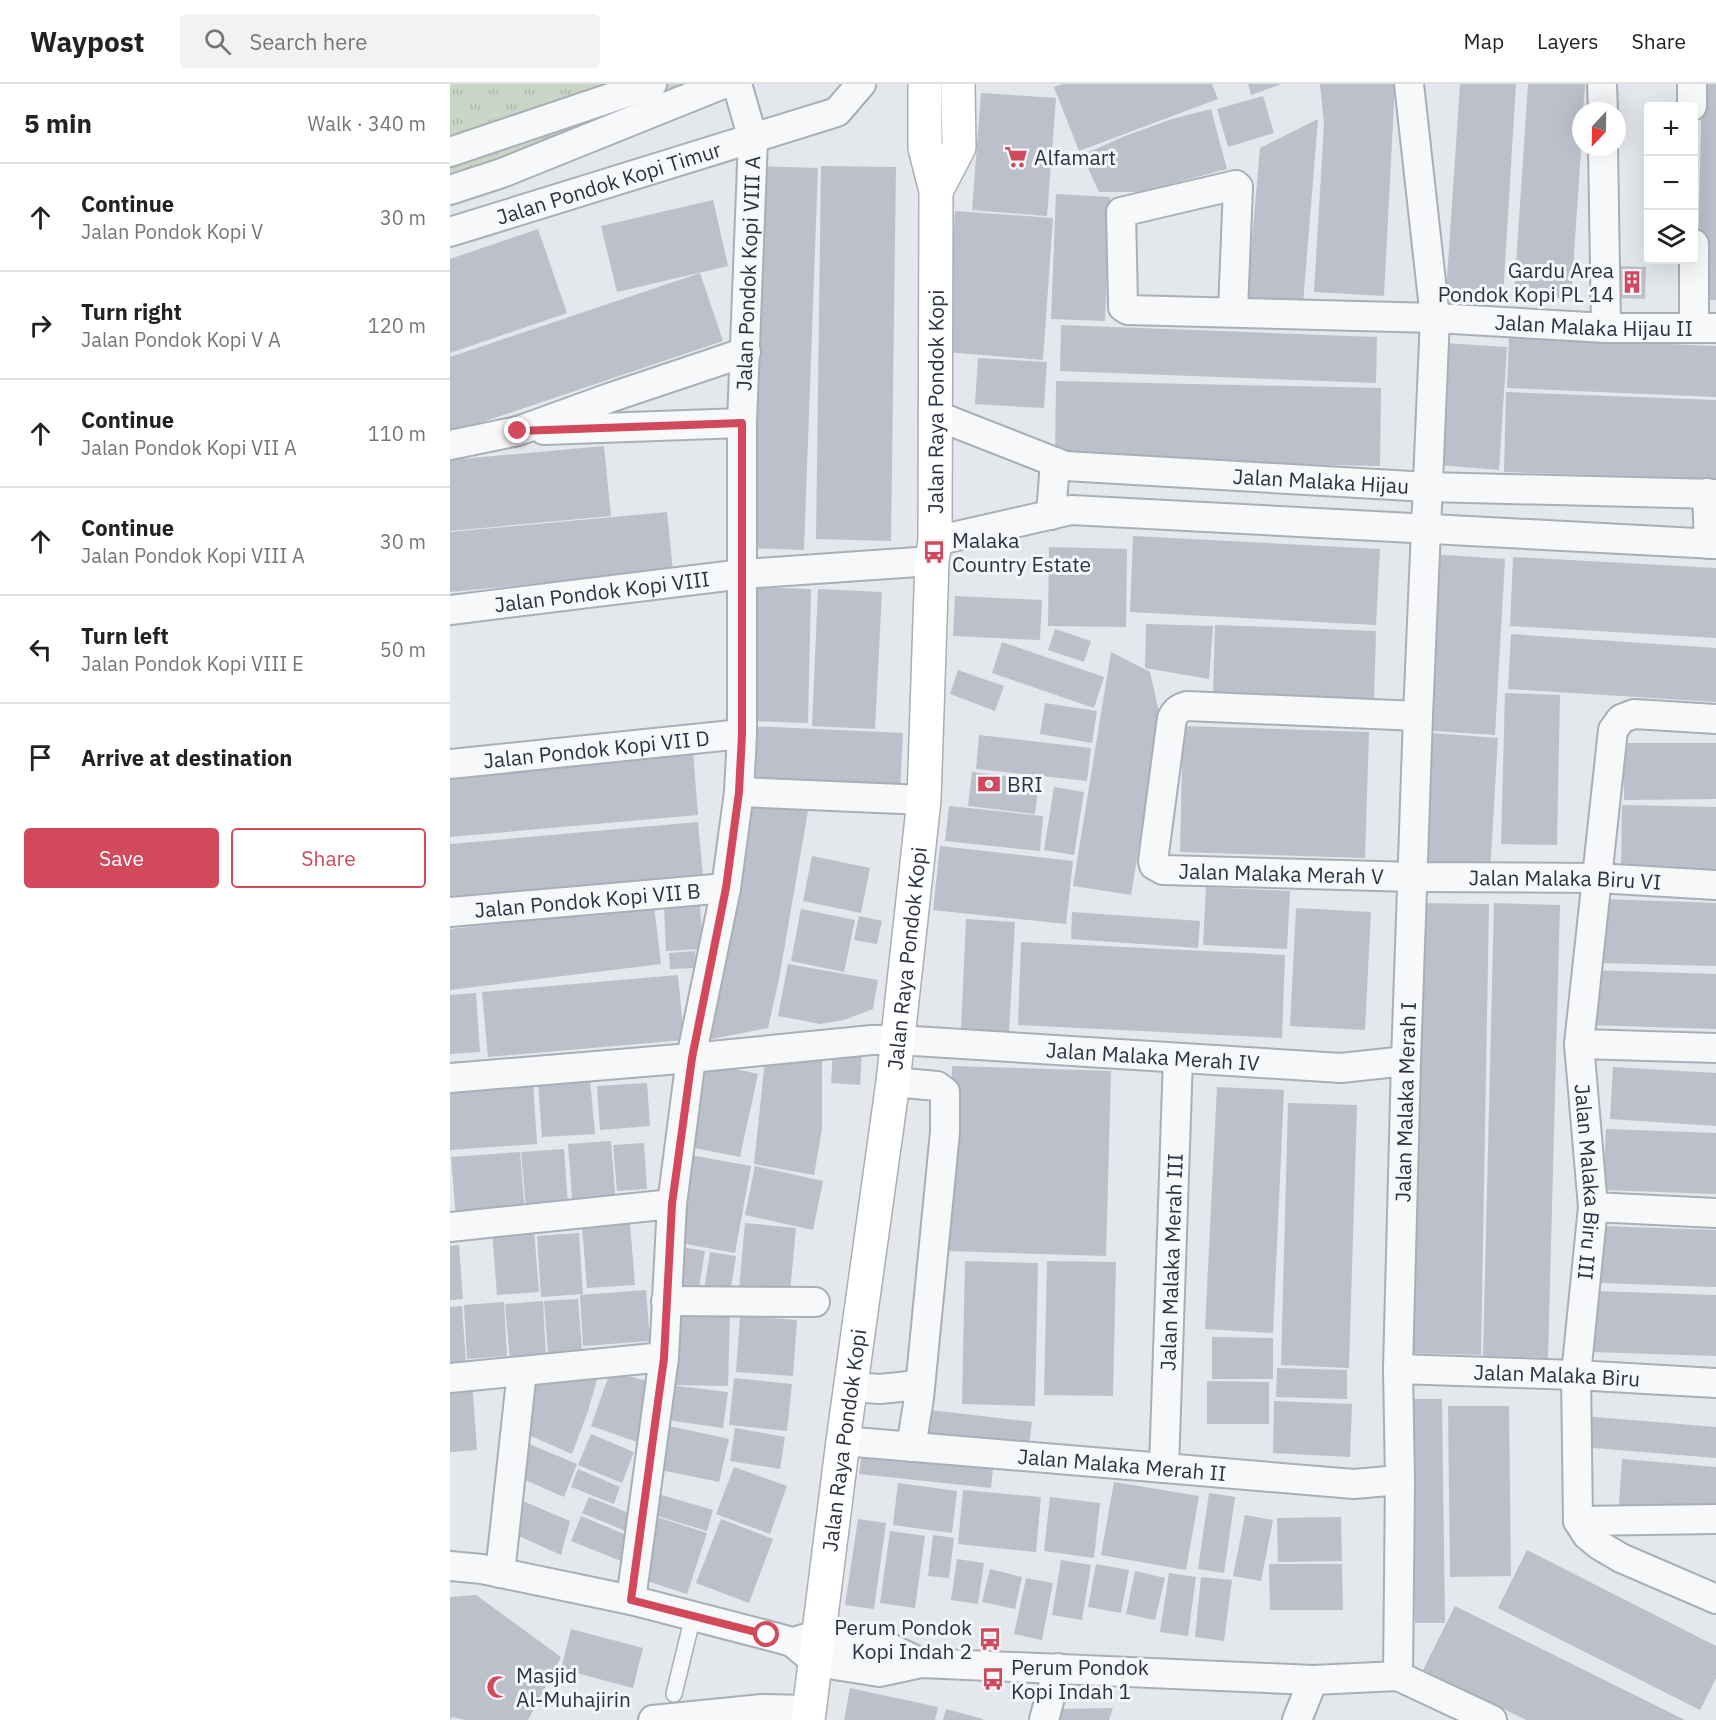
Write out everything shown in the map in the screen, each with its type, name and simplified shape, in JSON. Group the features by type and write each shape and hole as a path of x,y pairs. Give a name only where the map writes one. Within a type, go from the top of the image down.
{"main road":[{"path":"925,84 926,148 936,192"},
{"path":"936,192 959,147 958,84"},
{"name":"Jalan Raya Pondok Kopi","path":"809,1715 809,1646 843,1441 893,1082 924,800 934,551 936,192"}],"street":[{"path":"450,152 652,84"},
{"name":"Jalan Pondok Kopi Timur","path":"450,190 502,173 723,84"},
{"name":"Jalan Pondok Kopi VIII A","path":"631,1600 664,1358 672,1204 692,1058 726,888 739,792 742,734 742,423 753,139 736,84"},
{"name":"Jalan Pondok Kopi Timur","path":"450,232 837,112 861,84"},
{"name":"Jalan Malaka Merah I","path":"1398,1676 1400,1480 1398,1369 1406,1061 1435,318 1409,84"},
{"path":"1602,84 1603,102"},
{"path":"1692,84 1692,102"},
{"path":"1603,156 1606,328"},
{"name":"Jalan Malaka Hijau II","path":"1233,311 1238,187 1236,185 1121,212 1124,307 1128,310 1435,318 1606,328 1705,327"},
{"path":"1697,264 1705,327"},
{"path":"450,446 518,431 746,352"},
{"path":"609,398 614,428"},
{"name":"Jalan Malaka Hijau","path":"934,415 1068,465 1428,487 1711,493"},
{"path":"518,431 742,423"},
{"path":"1068,465 1080,511"},
{"path":"1051,515 1068,465"},
{"path":"1711,493 1712,544"},
{"name":"Jalan Malaka Hijau","path":"934,551 1071,510 1712,544"},
{"name":"Jalan Pondok Kopi VIII","path":"450,610 934,551"},
{"name":"Jalan Malaka Merah V","path":"1414,877 1163,870 1154,865 1154,861 1172,718 1181,708 1187,706 1418,716"},
{"name":"Jalan Malaka Biru III","path":"1578,1521 1576,1375 1593,1207 1579,1044 1610,744 1613,730 1621,719 1634,714 1716,719"},
{"name":"Jalan Pondok Kopi VII D","path":"450,764 742,734"},
{"path":"739,792 924,800"},
{"name":"Jalan Malaka Biru VI","path":"1414,877 1597,878 1716,885"},
{"name":"Jalan Pondok Kopi VII B","path":"450,912 726,888"},
{"name":"Jalan Malaka Merah IV","path":"450,1078 692,1058 857,1041 898,1040 1341,1068 1406,1061"},
{"path":"1579,1044 1716,1048"},
{"name":"Jalan Malaka Merah III","path":"1164,1468 1178,1058"},
{"path":"893,1082 937,1086 945,1092 945,1132 919,1398 911,1447"},
{"path":"450,1227 672,1204"},
{"path":"1593,1207 1716,1213"},
{"path":"666,1301 815,1302"},
{"path":"450,1378 664,1358"},
{"name":"Jalan Malaka Biru","path":"1398,1369 1576,1375 1716,1383"},
{"path":"500,1573 522,1371"},
{"path":"851,1387 880,1389 919,1385"},
{"name":"Jalan Malaka Merah II","path":"843,1441 1354,1484 1400,1480"},
{"path":"1578,1521 1716,1520"},
{"path":"1578,1521 1587,1535 1621,1558 1716,1599"},
{"path":"450,1566 500,1573 631,1600 809,1646 879,1672 921,1663 1313,1680 1398,1676 1491,1720"},
{"path":"1044,1720 1058,1668"},
{"path":"1297,1720 1313,1680"},
{"path":"653,1720 762,1708 809,1715"}],"lane":[{"path":"674,1694 693,1616"}],"green space":[{"path":"450,84 723,84 450,190"}],"building":[{"path":"1062,84 1212,84 1218,99 1079,151 1054,87"},
{"path":"1248,84 1282,84 1251,95"},
{"path":"1320,84 1395,84 1384,296 1314,292 1324,124"},
{"path":"1460,84 1516,84 1503,297 1446,293"},
{"path":"1528,84 1585,84 1584,102 1572,102 1572,156 1581,156 1571,299 1514,295"},
{"path":"1702,84 1716,84 1716,300 1697,300"},
{"path":"981,93 1056,98 1047,216 972,210"},
{"path":"1263,96 1274,133 1228,147 1217,109"},
{"path":"1211,109 1227,169 1141,192 1099,192 1082,155 1172,119"},
{"path":"1318,119 1303,304 1247,299 1260,148"},
{"path":"758,166 818,168 804,550 745,548"},
{"path":"821,166 896,167 891,541 816,539"},
{"path":"1056,194 1110,197 1105,321 1051,319"},
{"path":"713,200 728,266 617,292 601,226"},
{"path":"955,211 1053,218 1043,360 945,352"},
{"path":"538,229 567,313 450,353 450,259"},
{"name":"Gardu Area Pondok Kopi PL 14","path":"1618,266 1646,267 1645,299 1617,298"},
{"path":"700,273 723,341 450,433 450,357"},
{"path":"1061,325 1377,337 1376,383 1060,371"},
{"path":"1509,337 1716,346 1716,397 1507,388"},
{"path":"1445,343 1507,347 1499,470 1437,465"},
{"path":"978,358 1047,362 1044,408 975,404"},
{"path":"1056,381 1381,388 1380,466 1055,459"},
{"path":"1506,392 1716,400 1716,479 1504,472"},
{"path":"604,446 611,516 450,531 450,460"},
{"path":"667,512 673,571 450,592 450,532"},
{"path":"1133,536 1380,549 1376,625 1130,612"},
{"path":"1049,547 1127,549 1126,627 1048,626"},
{"path":"1430,554 1505,559 1495,735 1419,730"},
{"path":"1513,557 1716,568 1716,638 1510,626"},
{"path":"752,587 811,589 808,723 748,721"},
{"path":"818,589 882,592 875,729 812,726"},
{"path":"955,596 1042,600 1040,640 953,636"},
{"path":"1146,624 1213,626 1209,679 1145,668"},
{"path":"1215,625 1376,631 1374,700 1213,693"},
{"path":"1055,629 1091,641 1084,662 1048,650"},
{"path":"1511,634 1716,648 1716,702 1508,689"},
{"path":"1002,642 1104,677 1094,708 992,673"},
{"path":"1111,652 1150,672 1160,717 1131,895 1073,886"},
{"path":"958,670 1004,686 995,711 950,694"},
{"path":"1505,693 1560,695 1557,845 1501,844"},
{"path":"1045,703 1097,711 1092,743 1040,734"},
{"path":"749,726 903,733 900,792 746,785"},
{"path":"1183,726 1369,732 1365,858 1180,852"},
{"path":"1430,733 1498,738 1490,873 1421,868"},
{"path":"979,735 1091,748 1087,781 976,769"},
{"path":"1623,743 1716,743 1716,799 1624,800"},
{"path":"693,752 698,815 450,837 450,774"},
{"path":"972,772 1039,780 1035,814 968,806"},
{"path":"1054,787 1084,792 1074,855 1044,850"},
{"path":"748,794 809,805 779,979 768,1028 702,1041"},
{"path":"1622,805 1716,807 1716,872 1621,870"},
{"path":"949,806 1043,816 1040,851 945,841"},
{"path":"698,822 703,876 450,898 450,844"},
{"path":"940,846 1073,861 1066,924 933,910"},
{"path":"812,856 870,868 861,913 803,901"},
{"path":"1206,887 1290,891 1287,949 1203,945"},
{"path":"1600,899 1716,903 1716,966 1599,963"},
{"path":"1413,903 1489,904 1481,1355 1405,1353"},
{"path":"1494,903 1560,905 1548,1358 1483,1356"},
{"path":"654,905 661,964 450,990 450,929"},
{"path":"700,906 703,949 666,951 664,907"},
{"path":"1296,908 1371,912 1365,1030 1290,1026"},
{"path":"801,909 855,920 844,972 791,961"},
{"path":"1072,912 1200,921 1198,948 1071,939"},
{"path":"859,916 882,921 877,944 854,940"},
{"path":"966,919 1015,922 1009,1032 961,1030"},
{"path":"1021,942 1285,955 1282,1038 1018,1025"},
{"path":"695,951 697,968 670,969 669,953"},
{"path":"788,964 878,980 873,1009 844,1020 820,1024 778,1016"},
{"path":"1589,970 1716,974 1716,1029 1588,1025"},
{"path":"678,975 684,1040 488,1057 482,992"},
{"path":"476,993 480,1052 450,1054 450,995"},
{"path":"833,1050 862,1052 860,1085 831,1083"},
{"path":"822,1059 822,1129 814,1175 754,1164 765,1060"},
{"path":"703,1062 758,1074 740,1157 685,1146"},
{"path":"952,1066 1111,1071 1106,1256 947,1251"},
{"path":"1613,1067 1716,1073 1716,1126 1610,1119"},
{"path":"590,1079 595,1134 542,1137 538,1083"},
{"path":"533,1082 537,1144 450,1150 450,1087"},
{"path":"647,1083 650,1126 600,1130 597,1086"},
{"path":"1217,1087 1284,1090 1273,1333 1205,1329"},
{"path":"1288,1103 1357,1105 1349,1368 1281,1365"},
{"path":"1606,1129 1716,1133 1716,1194 1603,1190"},
{"path":"611,1141 616,1206 573,1210 568,1144"},
{"path":"644,1143 647,1189 617,1191 613,1145"},
{"path":"564,1149 568,1206 526,1208 521,1152"},
{"path":"520,1152 525,1213 456,1218 451,1157"},
{"path":"691,1155 751,1166 735,1253 675,1242"},
{"path":"755,1166 823,1181 813,1230 745,1215"},
{"path":"745,1223 796,1228 790,1293 739,1289"},
{"path":"630,1224 635,1285 587,1288 582,1227"},
{"path":"1602,1226 1716,1230 1716,1287 1601,1283"},
{"path":"534,1229 539,1292 497,1295 492,1232"},
{"path":"579,1233 583,1294 541,1297 537,1236"},
{"path":"459,1245 463,1299 450,1300 450,1246"},
{"path":"676,1246 705,1251 697,1300 667,1294"},
{"path":"710,1252 736,1256 729,1300 703,1296"},
{"path":"965,1261 1038,1263 1035,1406 962,1404"},
{"path":"1047,1261 1116,1262 1113,1396 1044,1395"},
{"path":"646,1290 650,1341 583,1346 580,1295"},
{"path":"1593,1291 1716,1295 1716,1356 1591,1352"},
{"path":"578,1299 582,1351 548,1354 544,1301"},
{"path":"543,1301 546,1359 510,1361 505,1304"},
{"path":"504,1302 507,1356 467,1359 464,1305"},
{"path":"462,1306 466,1363 450,1365 450,1307"},
{"path":"668,1310 730,1312 728,1386 669,1385 728,1392 723,1428 660,1419"},
{"path":"740,1316 797,1320 793,1376 736,1372"},
{"path":"1212,1337 1273,1338 1273,1379 1212,1379"},
{"path":"1277,1368 1347,1370 1347,1399 1276,1397"},
{"path":"599,1372 572,1454 522,1432 527,1385"},
{"path":"610,1372 648,1381 640,1443 591,1426"},
{"path":"734,1378 792,1384 787,1431 729,1425"},
{"path":"1207,1381 1269,1382 1269,1424 1207,1424"},
{"path":"472,1382 477,1450 450,1452 450,1383"},
{"path":"1412,1399 1442,1399 1445,1623 1415,1623"},
{"path":"1274,1401 1352,1404 1350,1457 1273,1453"},
{"path":"1448,1406 1509,1406 1511,1576 1450,1577"},
{"path":"930,1410 1032,1422 1029,1445 927,1433"},
{"path":"1583,1416 1716,1427 1716,1458 1581,1447"},
{"path":"660,1424 729,1439 719,1482 651,1468"},
{"path":"735,1428 785,1437 780,1469 730,1461"},
{"path":"591,1434 634,1452 622,1483 578,1465"},
{"path":"522,1441 577,1464 564,1497 516,1476"},
{"path":"862,1453 993,1468 991,1488 859,1474"},
{"path":"1622,1459 1716,1467 1716,1513 1619,1505"},
{"path":"734,1467 787,1486 770,1534 716,1514"},
{"path":"578,1469 620,1487 614,1504 571,1487"},
{"path":"1114,1482 1199,1496 1186,1570 1101,1555"},
{"path":"898,1483 957,1491 952,1533 893,1525"},
{"path":"963,1490 1041,1497 1036,1552 958,1544"},
{"path":"1209,1493 1235,1497 1224,1573 1198,1569"},
{"path":"658,1494 713,1510 707,1531 651,1514"},
{"path":"589,1497 634,1515 628,1532 582,1513"},
{"path":"1050,1497 1100,1503 1094,1558 1044,1551"},
{"path":"518,1499 570,1521 561,1555 510,1532"},
{"path":"1245,1515 1273,1520 1261,1581 1233,1576"},
{"path":"581,1516 631,1537 621,1561 571,1541"},
{"path":"654,1516 707,1533 687,1594 635,1577"},
{"path":"1341,1517 1342,1561 1278,1562 1277,1518"},
{"path":"721,1519 773,1539 749,1603 696,1583"},
{"path":"858,1519 886,1523 874,1609 845,1605"},
{"path":"890,1531 925,1536 915,1608 880,1603"},
{"path":"933,1535 954,1538 949,1578 928,1576"},
{"path":"1527,1550 1716,1646 1716,1678 1700,1710 1498,1608"},
{"path":"957,1559 984,1563 978,1604 951,1600"},
{"path":"1061,1560 1091,1565 1082,1620 1052,1615"},
{"path":"1096,1564 1129,1570 1121,1613 1088,1607"},
{"path":"1269,1564 1342,1564 1343,1610 1270,1610"},
{"path":"990,1569 1022,1577 1015,1609 982,1602"},
{"path":"1135,1571 1165,1578 1155,1620 1126,1614"},
{"path":"1169,1573 1196,1577 1188,1636 1160,1632"},
{"path":"1201,1577 1232,1580 1224,1641 1195,1637"},
{"path":"1026,1578 1053,1583 1042,1640 1014,1634"},
{"name":"Masjid Al-Muhajirin","path":"476,1595 561,1657 528,1720 465,1720 452,1717 450,1720 450,1597"},
{"path":"1455,1606 1685,1720 1526,1720 1423,1670"},
{"path":"571,1629 643,1648 633,1688 561,1669"},
{"path":"850,1688 938,1707 935,1720 844,1720"},
{"path":"1113,1708 1109,1720 1056,1720 1060,1709"},
{"path":"946,1709 983,1719 983,1720 943,1720"}],"place":[{"name":"Alfamart","path":"1016,157"},
{"name":"Gardu Area Pondok Kopi PL 14","path":"1632,282"},
{"name":"Malaka Country Estate","path":"934,552"},
{"name":"BRI","path":"989,784"},
{"name":"Perum Pondok Kopi Indah 2","path":"990,1639"},
{"name":"Perum Pondok Kopi Indah 1","path":"993,1679"},
{"name":"Masjid Al-Muhajirin","path":"498,1687"}],"route":[{"path":"518,431 742,423 742,734 739,792 726,888 692,1058 672,1204 664,1358 631,1600 767,1635"}]}
